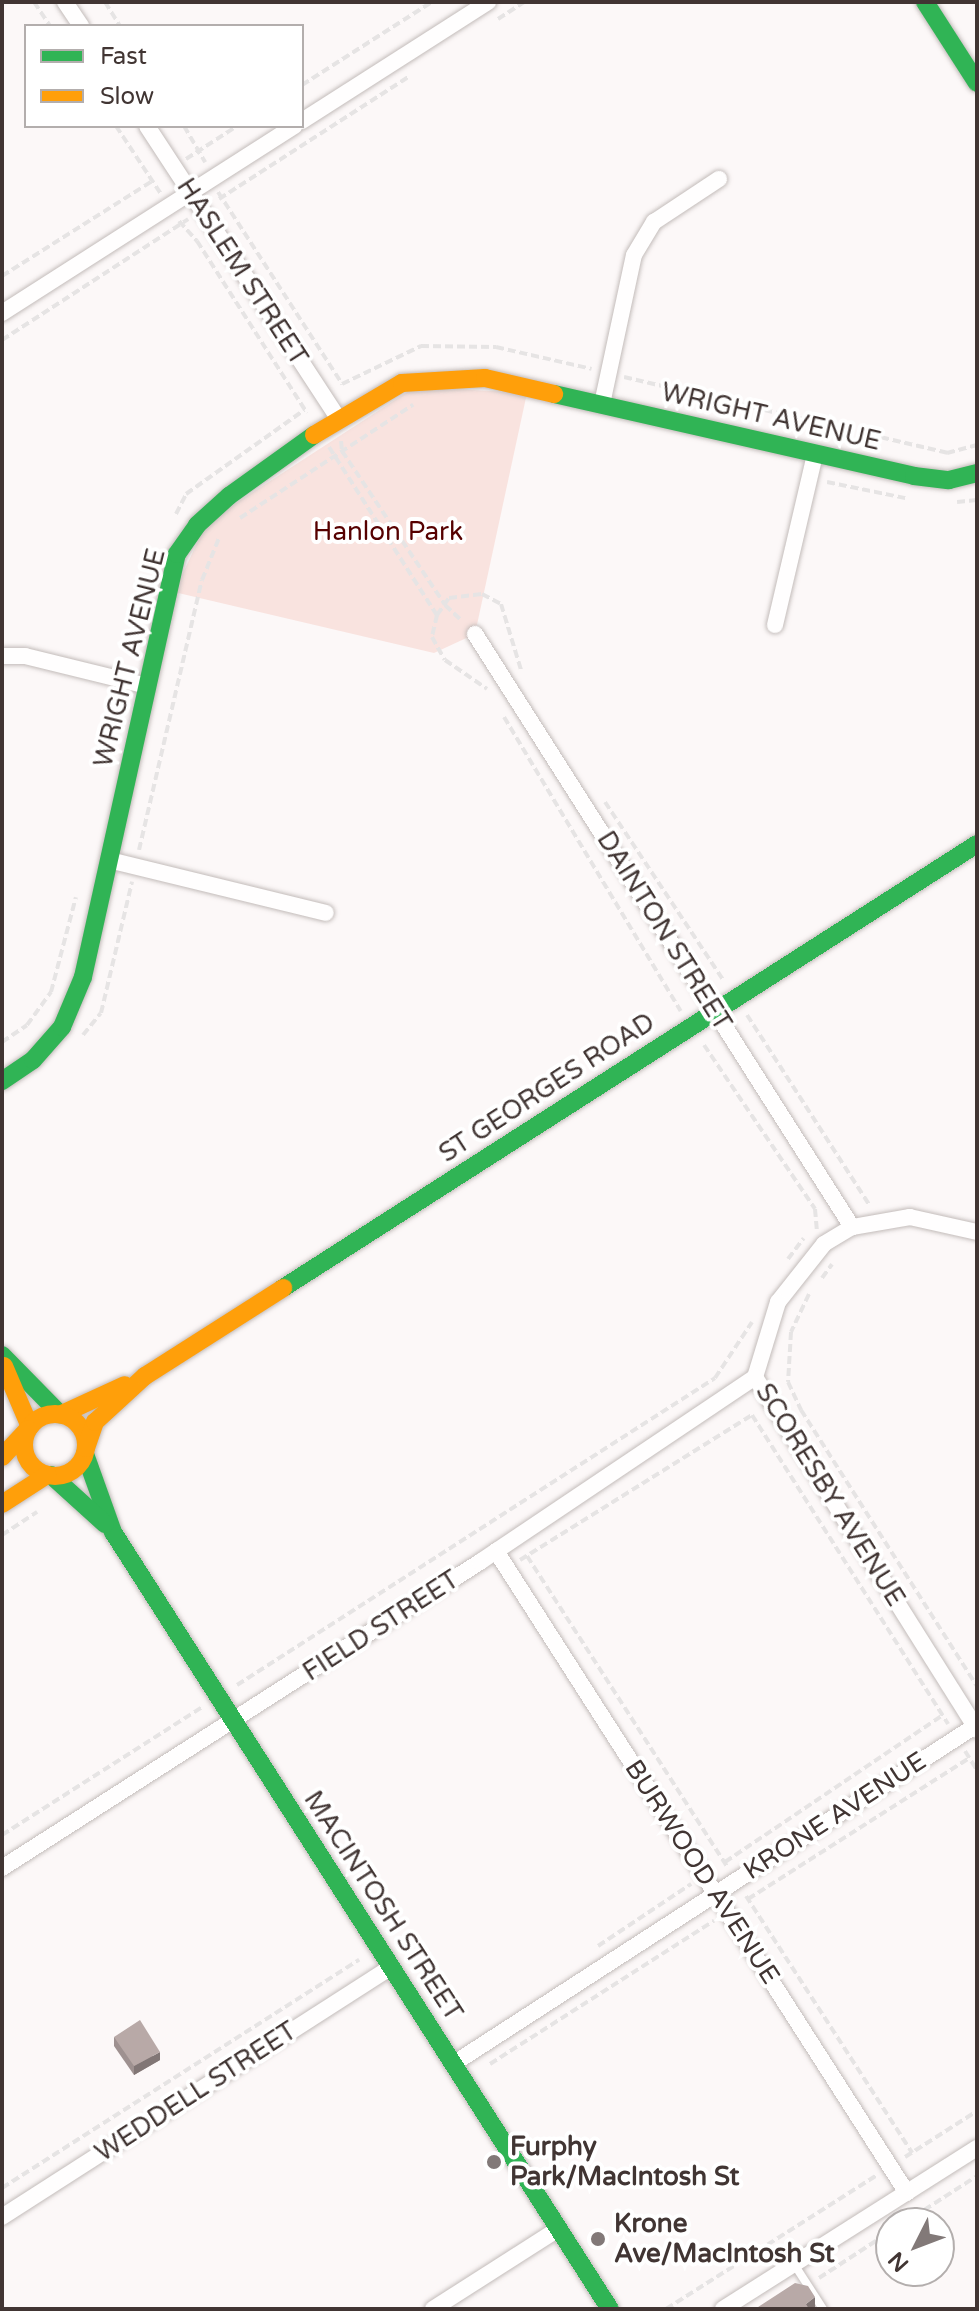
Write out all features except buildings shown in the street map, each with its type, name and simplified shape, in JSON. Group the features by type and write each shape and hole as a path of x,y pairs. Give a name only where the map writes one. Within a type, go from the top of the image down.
{"street":[{"path":"65,2 80,24"},
{"path":"304,120 488,2"},
{"path":"925,2 977,83"},
{"name":"HASLEM STREET","path":"148,128 338,418"},
{"path":"2,313 291,128"},
{"path":"602,404 634,255 654,222 719,179"},
{"name":"WRIGHT AVENUE","path":"2,1081 33,1060 62,1027 83,977 177,554 197,525 338,418 402,383 485,378 926,478 949,480 977,473"},
{"path":"775,625 815,454"},
{"name":"DAINTON STREET","path":"475,634 849,1222"},
{"path":"2,656 25,656 147,686"},
{"name":"ST GEORGES ROAD","path":"61,1414 145,1376 977,844"},
{"path":"109,860 326,913"},
{"path":"849,1222 910,1217 977,1232"},
{"name":"SCORESBY AVENUE","path":"849,1222 824,1244 778,1302 755,1377 976,1728"},
{"path":"2,1358 61,1414 78,1423 86,1451 68,1473 49,1475 2,1504"},
{"path":"2,1358 29,1428 27,1456 49,1475"},
{"name":"ST GEORGES ROAD","path":"86,1451 95,1422 145,1376"},
{"name":"FIELD STREET","path":"2,1868 496,1551 755,1377"},
{"path":"2,1457 43,1416 61,1414"},
{"name":"MACINTOSH STREET","path":"86,1451 113,1532 610,2309"},
{"name":"MACINTOSH STREET","path":"49,1475 113,1532"},
{"name":"BURWOOD AVENUE","path":"496,1551 907,2193"},
{"name":"KRONE AVENUE","path":"453,2064 976,1728"},
{"name":"WEDDELL STREET","path":"2,2217 391,1967"},
{"path":"723,2309 977,2148"},
{"path":"433,2309 558,2229"}],"lane":[{"path":"794,2264 823,2309"}],"path":[{"path":"34,2 49,24"},
{"path":"105,2 119,24"},
{"path":"304,84 432,2"},
{"path":"484,28 524,2"},
{"path":"2,340 418,70"},
{"path":"117,128 181,224 197,241 437,615"},
{"path":"185,128 221,198 342,384 421,346 496,347 947,453 977,445"},
{"path":"2,276 234,128"},
{"path":"235,523 411,406 424,404"},
{"path":"338,418 342,451 445,605 475,634"},
{"path":"810,477 911,499"},
{"path":"950,503 977,500"},
{"path":"81,1037 101,1013 202,580 216,540 225,532"},
{"path":"522,676 501,604 482,594 449,598 437,615 432,637 445,660 487,689 691,1026 815,1209 816,1228"},
{"path":"599,793 870,1206 868,1213 849,1222 816,1228 794,1247 781,1271"},
{"path":"870,1206 884,1206"},
{"path":"833,1267 811,1289 791,1332 788,1382 801,1410 977,1686"},
{"path":"2,1835 715,1378 754,1318"},
{"path":"507,1568 752,1415 977,1770"},
{"path":"2,1535 37,1512"},
{"path":"500,1515 912,2153"},
{"path":"585,1955 961,1703"},
{"path":"2,2188 359,1960"},
{"path":"666,2309 977,2111"},
{"path":"929,2207 977,2176"},
{"path":"809,2287 875,2242"}],"green space":[{"name":"Hanlon Park","path":"415,387 527,393 475,634 434,653 174,592 207,522"}],"traffic: fast":[{"path":"925,2 977,83"},
{"path":"554,394 914,476 949,480 977,473"},
{"path":"2,1081 33,1060 62,1027 83,977 177,554 197,525 229,496 314,435"},
{"path":"283,1288 977,844"},
{"path":"2,1355 60,1414"},
{"path":"85,1454 113,1532 610,2309"},
{"path":"51,1475 105,1524"}],"traffic: slow":[{"path":"314,435 402,383 485,378 554,394"},
{"path":"86,1448 95,1422 145,1376 283,1288"},
{"path":"4,1366 30,1427"},
{"path":"62,1414 125,1385"},
{"path":"55,1414 67,1416 77,1423 84,1433 86,1445 84,1457 77,1467 67,1474 55,1476 43,1474 33,1467 26,1457 24,1445 26,1433 33,1423 43,1416 55,1414"},
{"path":"2,1457 28,1429"},
{"path":"2,1504 47,1475"}],"place":[{"name":"Furphy Park/MacIntosh St","path":"494,2162"},
{"name":"Krone Ave/MacIntosh St","path":"598,2239"}]}
